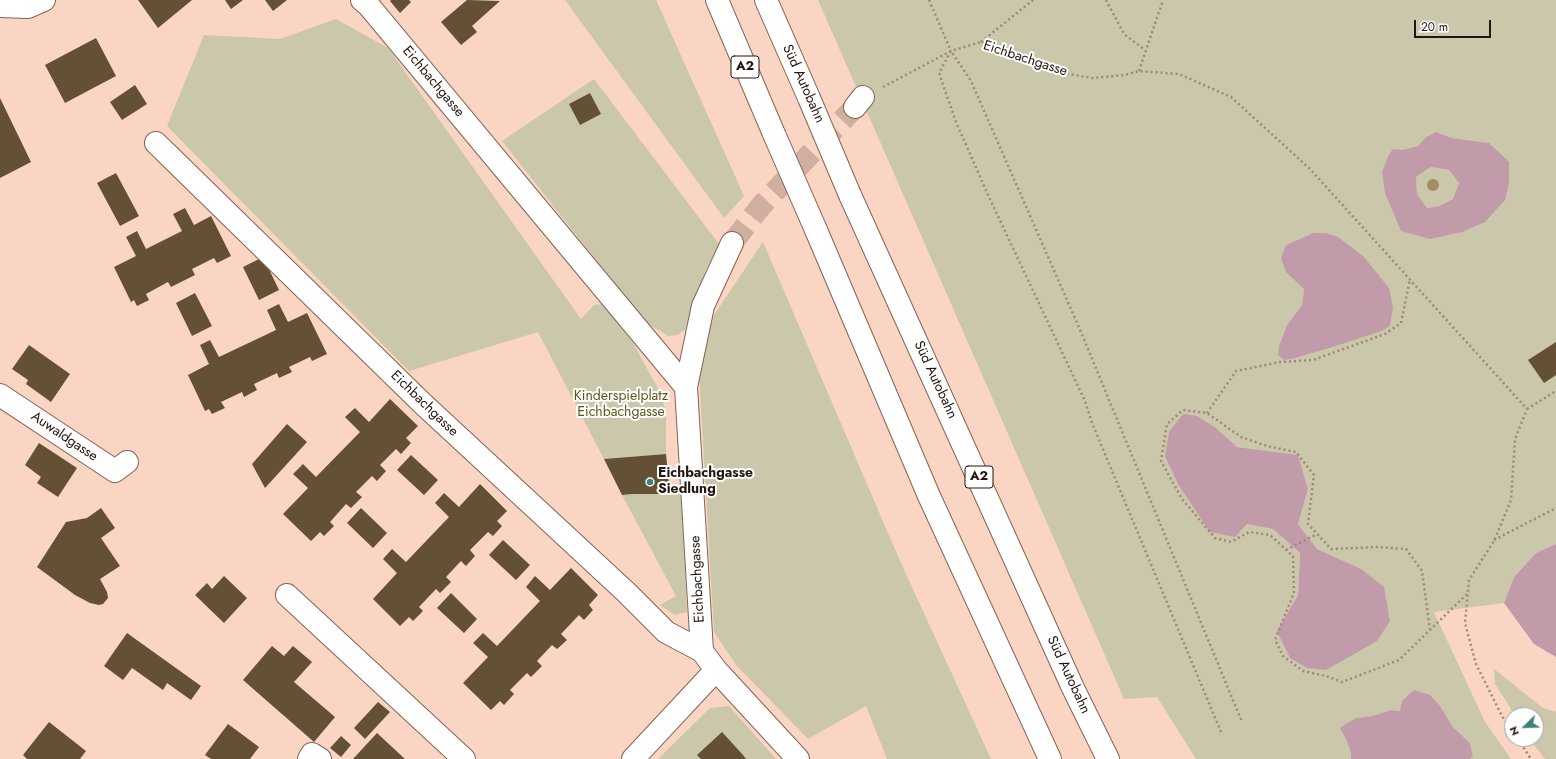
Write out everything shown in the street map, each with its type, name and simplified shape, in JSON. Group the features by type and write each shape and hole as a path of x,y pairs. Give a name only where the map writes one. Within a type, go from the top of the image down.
{"main road":[{"path":"1,6 28,7 44,0"},
{"name":"Eichbachgasse","path":"362,0 374,12 686,387"},
{"name":"A2","path":"717,0 929,496 1050,759"},
{"name":"Süd Autobahn","path":"766,0 850,195 1070,681 1108,759"},
{"name":"Eichbachgasse","path":"156,144 422,403 626,592 666,632 702,651 716,670 798,759"},
{"name":"Eichbachgasse","path":"702,651 686,387 703,306 732,243"},
{"name":"Auwaldgasse","path":"0,395 115,471 127,462"},
{"path":"288,595 464,759"},
{"path":"633,759 716,670"},
{"path":"309,759 312,754 320,759"}],"path":[{"path":"929,0 951,51 971,81 1081,332 1242,722"},
{"path":"981,42 1033,0"},
{"path":"1106,0 1124,34 1145,50"},
{"path":"1139,71 1163,0"},
{"name":"Eichbachgasse","path":"859,102 951,51 981,42 1011,52 1052,71 1092,78 1125,75 1139,71 1179,74 1231,97 1310,170 1527,408"},
{"path":"951,51 939,72 956,122 988,195 1085,401 1092,422 1221,732"},
{"path":"1207,413 1236,371 1280,362 1313,360 1385,334 1401,322 1410,279"},
{"path":"1504,719 1476,664 1465,622 1469,580 1494,540 1511,500 1515,439 1527,408 1556,391"},
{"path":"1430,630 1422,572 1406,549 1378,547 1330,549 1308,524 1314,475 1296,452 1267,446 1241,437 1207,413 1184,410 1167,424 1161,461 1182,499 1215,538 1231,542 1249,532 1270,535 1293,556 1294,593 1276,640 1283,656 1303,671 1326,676 1342,682 1399,660 1430,630 1468,593"},
{"path":"1494,540 1556,508"},
{"path":"1286,550 1317,534"},
{"path":"1523,747 1531,759"}],"green space":[{"path":"565,0 656,0 744,196 724,218"},
{"path":"818,0 1556,0 1556,544 1536,553 1514,577 1504,603 1434,612 1485,722 1511,759 1470,759 1473,756 1470,743 1453,727 1440,706 1400,711 1391,710 1372,716 1357,718 1346,739 1351,753 1351,759 1196,759 1157,697 1124,699","holes":["1436,132 1452,138 1489,143 1430,239 1402,150 1418,146 1426,137","1313,233 1323,350 1284,360 1278,355 1279,346 1287,325 1302,305 1304,289 1296,281 1286,245","1216,428 1237,447 1298,455 1308,489 1298,524 1317,549 1336,559 1277,631 1298,595 1300,553 1273,529 1247,524"]},
{"name":"Kinderspielplatz Eichbachgasse","path":"336,19 388,48 581,319 594,305 603,304 633,343 662,396 666,414 666,454 604,459 538,332 409,371 167,126 204,35 280,39"},
{"path":"594,79 719,244 705,271 685,330 677,335 668,336 645,322 502,141"},
{"path":"1431,167 1449,170 1459,183 1453,199 1439,206 1427,208 1417,194 1416,177"},
{"path":"763,242 900,561 991,759 887,759 866,706 808,739 737,666 714,632 699,373 712,318"},
{"path":"682,490 687,612 675,615 660,605 676,596 622,495 670,494"},
{"path":"1494,669 1542,707 1510,707 1495,684"},
{"path":"729,706 776,759 658,759 710,708"},
{"path":"1544,708 1556,712 1556,759 1545,759 1536,747 1544,747"}],"shaded area":[{"path":"1436,132 1452,138 1489,143 1509,162 1509,183 1505,200 1485,222 1462,232 1430,239 1401,231 1385,193 1382,172 1388,156 1393,149 1402,150 1418,146 1426,137","holes":["1431,167 1449,170 1459,183 1453,199 1439,206 1427,208 1417,194 1416,177"]},
{"path":"1313,233 1326,233 1338,237 1363,256 1389,288 1393,308 1390,326 1382,331 1323,350 1284,360 1278,355 1279,346 1287,325 1302,305 1304,289 1286,272 1281,258 1286,245"},
{"path":"1183,414 1197,416 1216,428 1237,447 1298,455 1308,489 1298,524 1317,549 1361,569 1384,587 1390,621 1377,641 1326,670 1307,668 1290,658 1277,631 1298,595 1300,553 1273,529 1247,524 1235,537 1210,532 1178,484 1165,456 1169,432"},
{"path":"1556,544 1556,657 1534,644 1504,603 1514,577 1536,553"},
{"path":"1414,690 1430,695 1440,706 1453,727 1470,743 1473,756 1470,759 1351,759 1351,753 1340,728 1357,718 1372,716 1391,710 1400,711 1402,701"}],"building":[{"path":"138,0 192,0 158,28"},
{"path":"225,0 243,0 231,9"},
{"path":"265,0 287,0 273,11"},
{"path":"409,0 411,2 400,13 390,1"},
{"path":"467,0 500,1 472,26 477,32 461,45 441,22"},
{"path":"96,38 116,76 65,103 45,65"},
{"path":"135,85 147,104 122,120 110,102"},
{"path":"590,93 601,114 580,125 569,104"},
{"path":"0,98 31,162 0,178"},
{"path":"116,173 139,216 120,226 97,183"},
{"path":"185,208 194,225 211,216 231,256 217,263 214,258 192,269 195,275 171,287 168,282 146,294 149,300 137,306 134,300 131,302 114,267 136,256 126,237 137,231 146,249 182,231 173,214"},
{"path":"263,257 279,290 259,300 243,267"},
{"path":"195,293 212,326 192,336 176,303"},
{"path":"279,304 288,322 307,313 327,354 312,361 310,357 289,367 292,372 279,378 277,373 254,384 257,390 244,397 242,392 221,402 225,408 212,414 209,409 205,411 188,375 209,364 200,345 210,340 219,357 276,330 267,310"},
{"path":"1556,342 1556,375 1544,383 1528,360"},
{"path":"29,345 70,374 51,402 26,384 28,380 12,369"},
{"path":"390,399 418,426 406,438 411,443 401,454 396,449 380,465 386,471 377,481 372,476 356,492 362,497 351,508 346,504 330,522 334,526 324,536 320,532 311,541 283,514 308,488 293,474 303,464 316,477 360,432 345,417 355,408 369,422"},
{"path":"287,424 307,442 265,488 252,464"},
{"path":"39,443 77,468 58,497 37,483 41,477 25,465"},
{"path":"666,454 670,494 622,495 604,459"},
{"path":"411,455 438,480 424,495 397,470"},
{"path":"480,484 507,511 497,521 502,526 493,536 488,532 470,550 475,556 466,566 461,561 446,577 451,582 440,593 436,589 419,607 423,611 413,621 409,617 400,626 373,599 397,573 383,559 392,549 406,562 449,517 435,503 444,493 459,507"},
{"path":"101,508 115,528 101,538 120,566 100,579 107,592 108,598 103,604 99,605 90,603 75,595 37,567 66,522 87,518"},
{"path":"361,508 387,533 373,548 347,523"},
{"path":"503,540 530,565 516,580 489,555"},
{"path":"571,568 598,595 589,605 593,610 584,620 579,615 561,634 567,640 557,649 552,645 537,661 542,666 531,677 527,673 510,690 514,694 504,705 500,701 491,710 463,683 488,657 473,643 483,633 497,646 540,601 526,587 535,576 550,590"},
{"path":"224,576 247,598 224,623 195,595 207,583 212,589"},
{"path":"451,593 477,619 464,633 437,608"},
{"path":"127,633 201,686 191,700 167,683 163,690 132,668 123,680 104,666"},
{"path":"272,646 284,656 293,646 312,662 294,682 335,717 314,742 243,680"},
{"path":"378,702 390,712 365,739 354,728"},
{"path":"49,722 86,751 80,759 27,759 23,755"},
{"path":"228,724 259,747 250,759 211,759 205,755"},
{"path":"722,732 746,759 701,759 697,755"},
{"path":"377,733 405,759 353,759"},
{"path":"341,736 351,745 341,757 330,748"}],"tunnel":[{"path":"732,243 761,206 855,107"}],"place":[{"name":"Eichbachgasse Siedlung","path":"650,482"}]}
